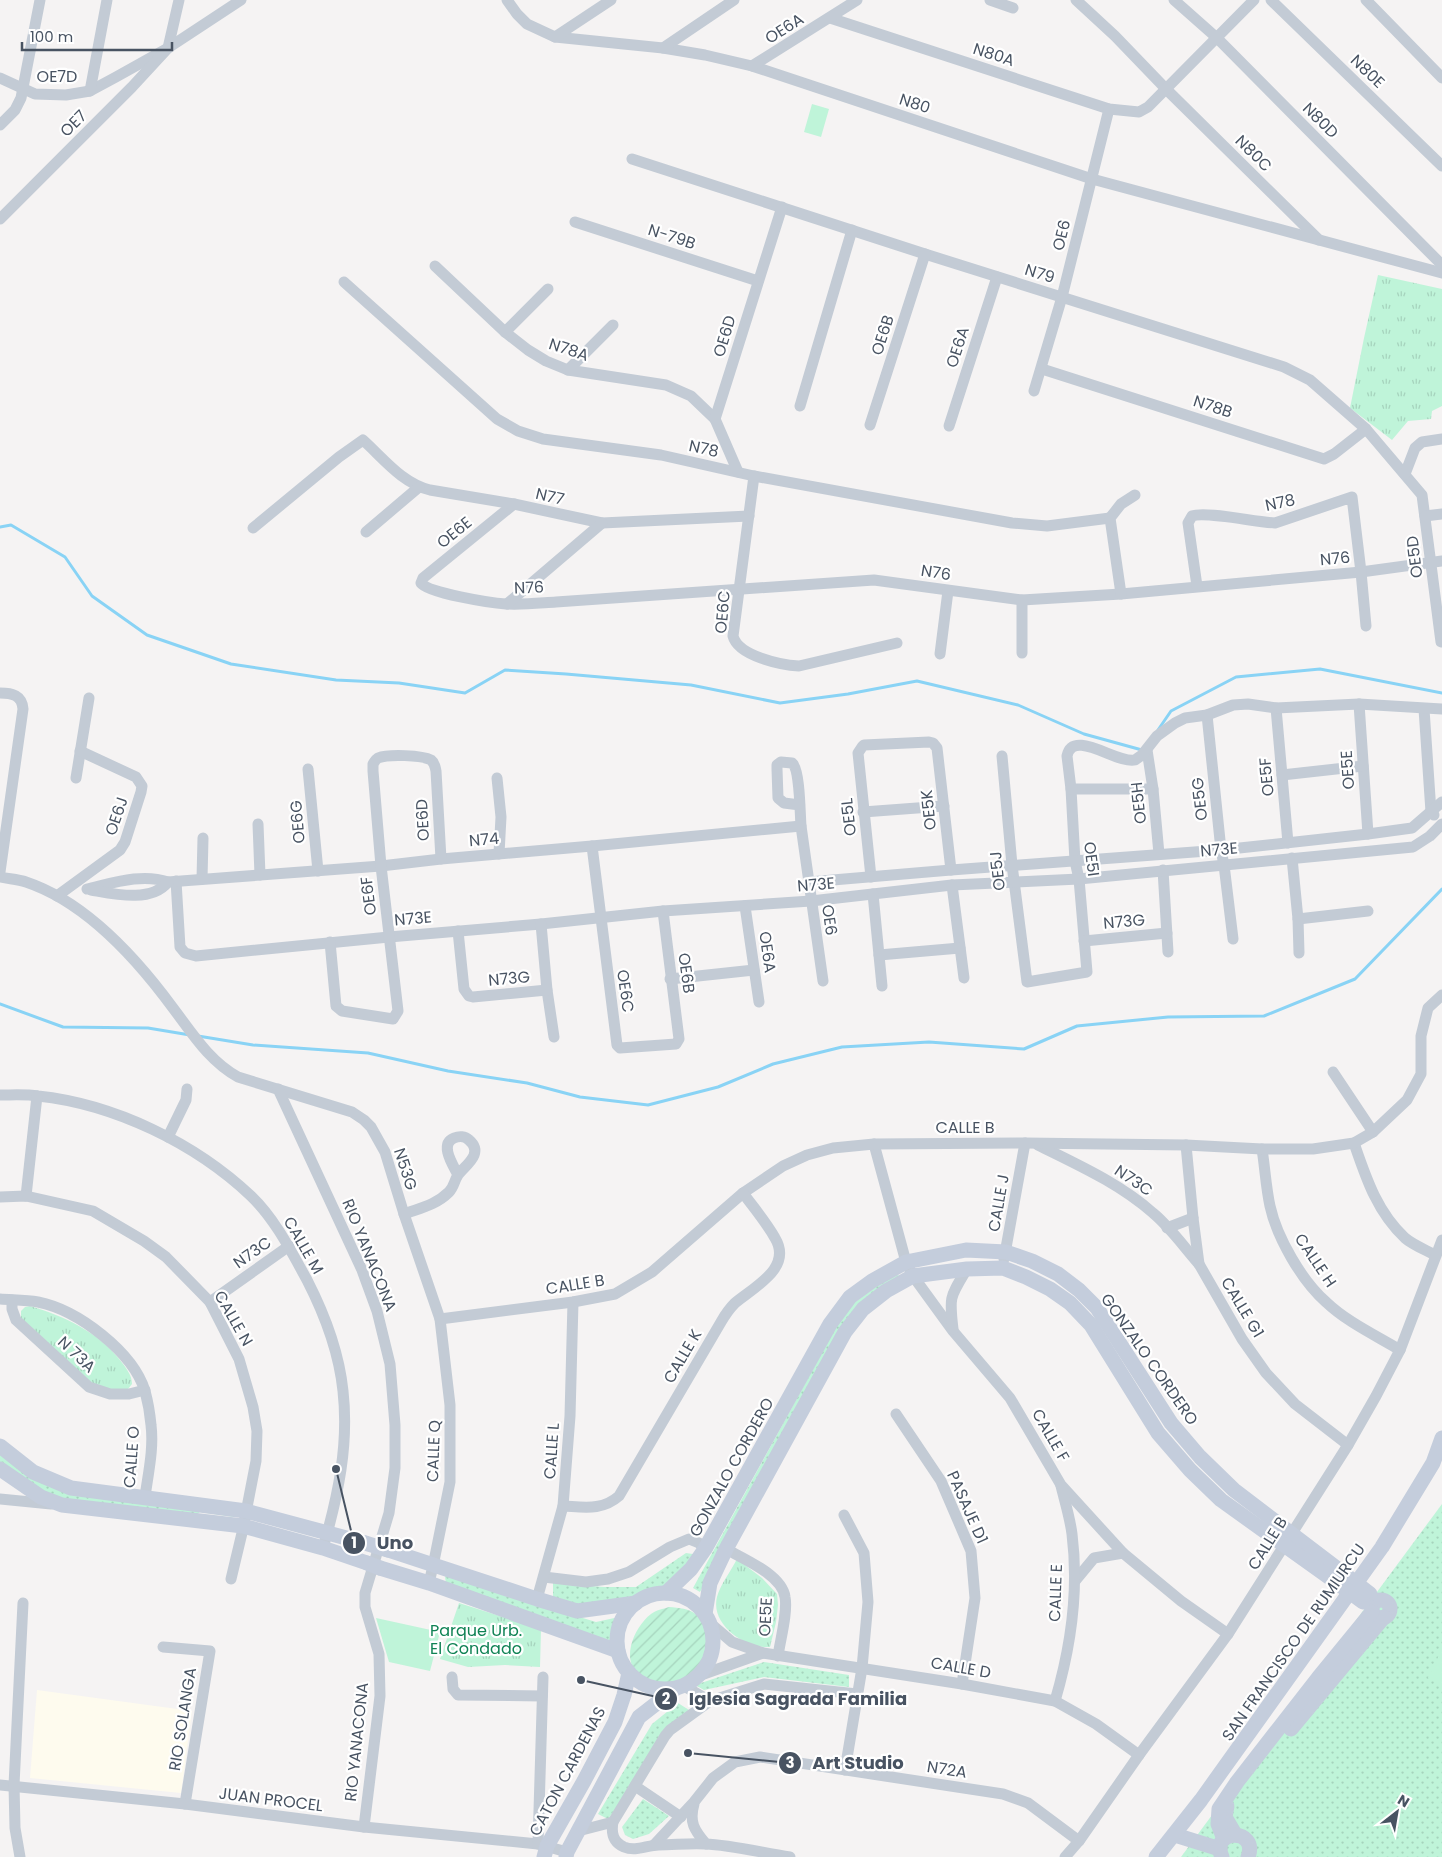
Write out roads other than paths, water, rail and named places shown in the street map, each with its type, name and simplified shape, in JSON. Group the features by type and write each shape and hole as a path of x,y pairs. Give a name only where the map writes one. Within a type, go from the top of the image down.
{"street":[{"path":"0,125 19,104 40,0"},
{"path":"90,90 107,0"},
{"path":"168,48 178,0"},
{"name":"OE7D","path":"0,78 22,90 35,94 54,95 90,90 168,48 241,0"},
{"name":"N80","path":"507,0 517,14 528,24 555,37 662,48 705,55 752,66 1092,179 1320,242"},
{"path":"555,37 611,0"},
{"path":"662,48 734,0"},
{"name":"OE6A","path":"752,66 857,0"},
{"path":"990,0 1013,8"},
{"name":"N80C","path":"1076,0 1115,36 1320,242"},
{"name":"N80D","path":"1174,0 1217,38 1442,265"},
{"path":"1166,89 1254,0"},
{"name":"N80E","path":"1271,0 1442,166"},
{"path":"1366,0 1442,78"},
{"name":"N80A","path":"830,18 1109,109 1140,112 1148,107 1166,89"},
{"name":"OE7","path":"0,219 132,87 168,48"},
{"name":"OE6","path":"1034,391 1062,297 1109,109"},
{"name":"N79","path":"632,159 1296,371 1310,380 1366,429 1405,474"},
{"name":"OE6D","path":"715,419 782,207"},
{"name":"N-79B","path":"575,222 758,281"},
{"path":"800,406 852,230"},
{"path":"1320,242 1442,273"},
{"name":"OE6B","path":"870,425 925,254"},
{"name":"N78A","path":"435,266 505,332 546,361 568,370 666,385 691,396 715,419"},
{"name":"OE6A","path":"949,426 997,277"},
{"name":"N78","path":"344,282 497,419 518,431 543,438 660,455 754,476 1031,526 1046,526 1110,518"},
{"path":"505,332 548,289"},
{"path":"568,370 613,325"},
{"name":"N78B","path":"1042,368 1324,459 1334,454 1366,429"},
{"path":"715,419 738,472"},
{"path":"1405,474 1415,448 1422,442 1442,439"},
{"name":"N77","path":"253,528 339,457 364,440 403,477 419,487 514,504 602,523 749,516"},
{"name":"OE5D","path":"1405,474 1422,495 1436,561 1441,642"},
{"name":"OE6C","path":"754,476 733,636 738,646 767,660 783,665 799,666 897,643"},
{"path":"366,532 419,487"},
{"path":"1121,594 1110,518 1121,504 1135,495"},
{"name":"N78","path":"1197,586 1188,523 1192,516 1202,514 1275,523 1352,497 1361,572"},
{"name":"OE6E","path":"425,588 421,583 423,578 514,504"},
{"path":"1426,516 1442,514"},
{"path":"507,604 602,523"},
{"name":"N76","path":"425,588 462,597 507,604 874,580 1022,600 1121,594 1361,572 1436,561"},
{"path":"1361,572 1366,626"},
{"path":"940,654 948,591"},
{"path":"1022,600 1022,653"},
{"path":"0,693 16,695 21,701 23,709 0,872"},
{"path":"76,778 89,698"},
{"path":"1147,750 1156,736 1185,718 1207,715 1225,707 1239,704 1276,708 1359,704 1442,709"},
{"name":"OE5E","path":"1359,704 1368,834"},
{"name":"OE5F","path":"1276,708 1288,843"},
{"path":"1424,709 1431,812 1442,823"},
{"name":"OE5G","path":"1207,715 1220,850 1224,864 1233,939"},
{"name":"OE5K","path":"858,754 864,745 933,743 937,748 951,870"},
{"name":"OE5I","path":"1087,972 1079,879 1074,861 1068,751 1075,745 1081,744 1131,761 1147,750"},
{"name":"OE5H","path":"1147,750 1159,854"},
{"name":"OE6J","path":"57,896 120,850 126,842 142,786 136,777 80,751"},
{"name":"OE5L","path":"858,754 871,877"},
{"name":"OE6D","path":"373,771 373,764 378,758 386,756 413,756 429,759 433,762 436,780 441,859"},
{"name":"OE5J","path":"1002,756 1012,865 1027,982 1087,972"},
{"path":"1282,775 1363,766"},
{"name":"OE6G","path":"308,769 318,871"},
{"name":"OE6F","path":"330,942 336,1006 346,1012 391,1020 396,1017 398,1011 381,866 373,771"},
{"path":"497,778 501,817 499,854"},
{"path":"1071,789 1153,789"},
{"name":"N73E","path":"809,882 1220,850 1368,834 1412,828 1442,802"},
{"name":"OE6","path":"800,805 801,826 823,981"},
{"path":"863,812 944,806"},
{"name":"N73E","path":"172,881 180,947 185,953 196,956 389,936 541,924 663,911 745,906 952,885 1079,879 1413,847 1430,836 1442,823"},
{"path":"258,824 260,875"},
{"name":"N74","path":"172,881 381,866 801,826"},
{"path":"202,879 203,838"},
{"name":"OE6C","path":"592,846 599,917 617,1045 623,1048 676,1044 680,1039"},
{"path":"1292,858 1298,918 1299,953"},
{"path":"1163,870 1168,952"},
{"path":"0,877 25,882 57,896 108,934 147,973 204,1049 217,1063 238,1077 278,1090"},
{"path":"88,889 146,878 172,881"},
{"path":"72,885 112,894 142,894 160,890 172,881"},
{"path":"952,885 964,978"},
{"path":"873,894 882,986"},
{"name":"OE6A","path":"745,906 759,1002"},
{"name":"OE6B","path":"663,911 670,979 680,1039"},
{"path":"1298,918 1368,911"},
{"path":"541,924 547,990 554,1037"},
{"name":"N73G","path":"458,931 464,989 469,996 547,990"},
{"name":"N73G","path":"1084,941 1167,933"},
{"path":"879,955 960,948"},
{"path":"670,979 754,970"},
{"name":"CALLE B","path":"440,1318 573,1302 615,1294 652,1272 743,1193 783,1166 833,1148 874,1144 1030,1143 1186,1145 1262,1149 1313,1148 1354,1143 1373,1132 1407,1100 1421,1074 1421,1036 1428,1008 1442,995"},
{"path":"1332,1072 1373,1132"},
{"path":"168,1137 186,1100 187,1089"},
{"name":"N53G","path":"278,1090 344,1109 364,1120 377,1135 385,1152 440,1318"},
{"name":"RIO YANACONA","path":"278,1090 362,1270 377,1310 390,1364 395,1425 395,1468 389,1513 364,1593 365,1607 379,1654 380,1696 364,1827"},
{"name":"CALLE M","path":"0,1095 38,1096 85,1105 141,1124 168,1137 215,1167 251,1196 271,1220 289,1246 318,1303 338,1362 343,1392 342,1468 337,1498 323,1548"},
{"path":"26,1196 38,1096"},
{"name":"N73C","path":"1030,1143 1091,1171 1128,1193 1154,1214 1199,1264"},
{"name":"CALLE J","path":"1003,1268 1030,1143"},
{"path":"1354,1143 1370,1190 1386,1216 1406,1239 1436,1255"},
{"name":"CALLE F","path":"874,1144 906,1262 913,1276 953,1330 1010,1398 1061,1485 1123,1553 1181,1601 1228,1634"},
{"name":"CALLE G1","path":"1186,1145 1192,1218 1199,1264 1242,1339 1266,1373 1296,1404 1348,1445"},
{"name":"CALLE H","path":"1262,1149 1271,1208 1285,1247 1308,1281 1325,1301 1346,1318 1400,1350"},
{"path":"404,1214 429,1206 440,1200 455,1184 458,1175"},
{"name":"CALLE K","path":"563,1506 594,1508 604,1506 619,1496 721,1322 734,1305 771,1275 776,1267 780,1250 776,1239 743,1193"},
{"name":"CALLE N","path":"0,1196 26,1196 93,1211 120,1225 166,1257 210,1302 239,1358 253,1407 257,1431 256,1460 231,1579"},
{"path":"1168,1228 1192,1218"},
{"name":"CALLE B","path":"1079,1841 1139,1755 1228,1634 1348,1445 1400,1350 1442,1240"},
{"name":"N73C","path":"210,1302 289,1246"},
{"name":"GONZALO CORDERO","path":"666,1593 691,1569 705,1549 830,1324 850,1297 872,1281 906,1262 966,1250 1006,1252 1032,1261 1058,1274 1079,1290 1097,1308 1171,1423 1194,1450 1234,1490 1289,1540 1340,1578 1373,1606 1323,1682 1237,1782 1218,1809 1218,1824 1224,1844"},
{"name":"GONZALO CORDERO","path":"708,1619 710,1583 726,1549 846,1332 863,1309 886,1291 913,1276 1003,1268 1026,1276 1070,1303 1091,1325 1158,1433 1190,1470 1221,1500 1289,1540"},
{"path":"953,1330 950,1303 952,1292 967,1270"},
{"name":"CALLE O","path":"0,1299 38,1302 59,1308 81,1320 107,1339 124,1357 145,1390 151,1426 150,1456 145,1497"},
{"name":"N 73A","path":"12,1300 12,1309 16,1320 89,1387 110,1394 129,1394 145,1390"},
{"name":"CALLE L","path":"537,1599 563,1506 570,1416 573,1302"},
{"name":"CALLE Q","path":"429,1582 450,1482 450,1405 440,1318"},
{"name":"PASAJE D1","path":"896,1414 941,1481 971,1550 975,1598 962,1684"},
{"name":"SAN FRANCISCO DE RUMIURCU","path":"1156,1857 1178,1830 1382,1547 1433,1462 1442,1438"},
{"path":"0,1446 33,1472 71,1488 145,1497 245,1519 328,1532 577,1611 636,1603"},
{"path":"0,1469 41,1497 62,1505"},
{"name":"CALLE E","path":"1055,1701 1064,1668 1072,1622 1075,1581 1072,1534 1061,1485"},
{"path":"0,1499 245,1519 323,1548 429,1582 618,1651"},
{"path":"844,1515 864,1553 868,1602 862,1668 845,1770"},
{"path":"544,1577 586,1582 608,1579 629,1572 670,1547 689,1539 699,1543 705,1549"},
{"name":"OE5E","path":"726,1549 770,1575 780,1586 786,1597 778,1656"},
{"path":"1075,1581 1094,1558 1123,1553"},
{"path":"701,1675 711,1660 714,1642 708,1619 694,1603 681,1596 666,1593 650,1595 636,1603 624,1615 618,1630 618,1651 623,1665 629,1673 647,1686 661,1690 679,1688 710,1701"},
{"path":"20,1857 15,1828 14,1786 23,1603"},
{"name":"CALLE D","path":"708,1619 732,1642 763,1653 962,1684 1055,1701 1096,1724 1139,1755"},
{"name":"RIO SOLANGA","path":"164,1647 210,1651 185,1804"},
{"path":"566,1855 639,1717 679,1688 701,1675 763,1653"},
{"name":"CATON CARDENAS","path":"543,1849 609,1735 621,1704 629,1673"},
{"path":"452,1677 453,1689 458,1695 542,1696"},
{"name":"CATON CARDENAS","path":"543,1677 543,1849"},
{"path":"790,1857 706,1844 654,1845 639,1849 625,1848 617,1843 612,1836 614,1822 670,1730 710,1701 764,1684 857,1694"},
{"path":"609,1735 625,1743"},
{"name":"N72A","path":"654,1845 694,1802 712,1778 735,1762 760,1757 1002,1794 1028,1803 1079,1841"},
{"path":"584,1781 600,1790"},
{"name":"JUAN PROCEL","path":"0,1785 185,1804 543,1849 566,1855"},
{"path":"635,1786 681,1816"},
{"path":"694,1802 690,1816 693,1826 706,1844"},
{"path":"578,1831 614,1822"},
{"path":"1178,1830 1224,1844 1241,1836 1249,1845 1248,1857"},
{"path":"1065,1857 1079,1841"}],"waterway":[{"path":"0,527 11,525 65,557 92,596 147,635 231,664 336,680 399,683 465,693 505,670 566,674 691,685 780,703 848,694 917,681 1018,705 1084,734 1142,750"},
{"path":"1158,730 1171,711 1236,677 1320,669 1442,693"},
{"path":"198,1036 253,1045 368,1053 448,1071 527,1083 580,1097 648,1105 718,1087 773,1064 842,1047 929,1042 1024,1049 1077,1026 1168,1017 1264,1016 1355,979 1442,889"},
{"path":"0,1004 63,1027 148,1028 190,1035"}],"place":[{"name":"Uno","path":"336,1469"},
{"name":"Iglesia Sagrada Familia","path":"581,1680"},
{"name":"Art Studio","path":"688,1753"}],"park label":[{"name":"Parque Urb. El Condado","path":"476,1639"}]}
